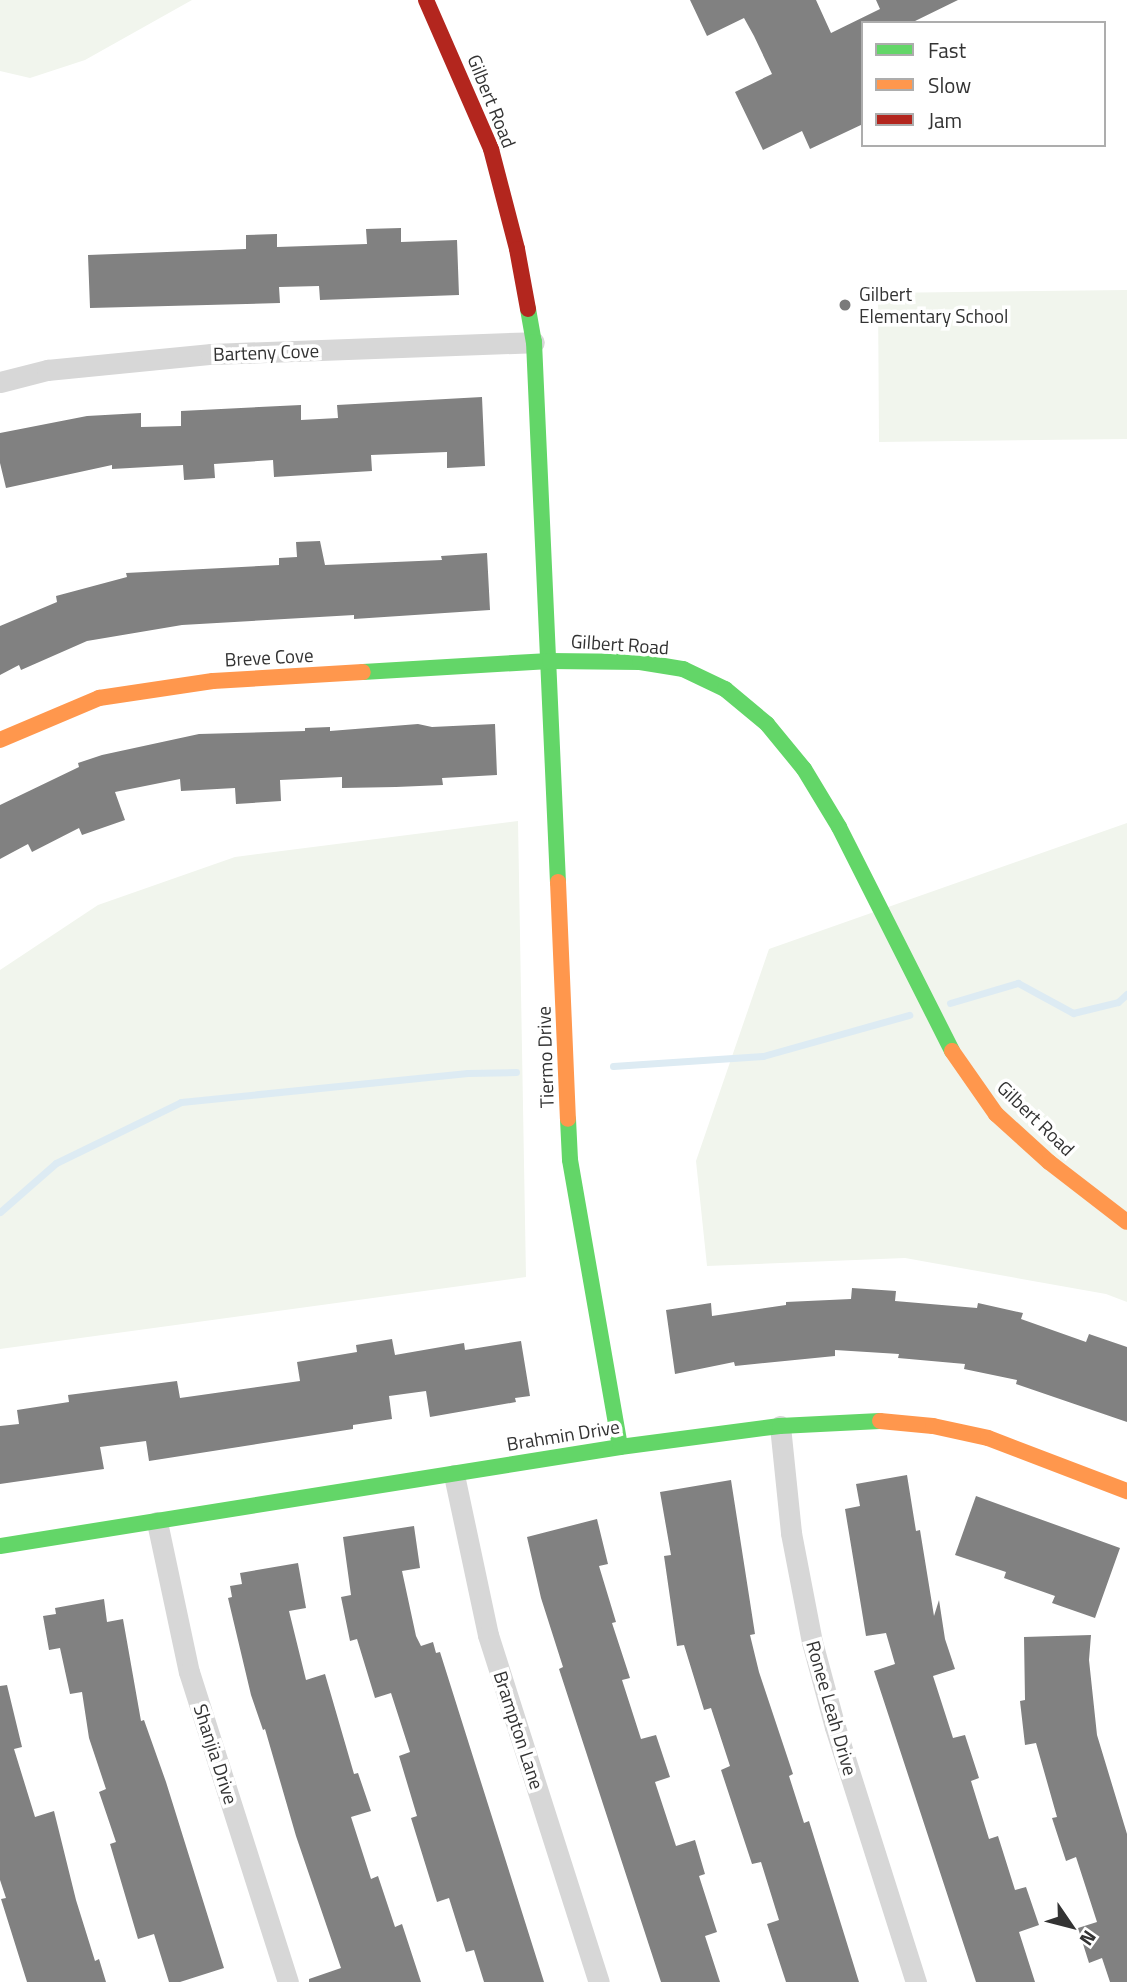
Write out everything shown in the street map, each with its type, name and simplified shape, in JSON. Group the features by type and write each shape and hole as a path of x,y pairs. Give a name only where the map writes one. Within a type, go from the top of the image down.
{"street":[{"name":"Gilbert Road","path":"426,0 491,149 517,249 534,342 550,661 640,662 683,670 725,689 767,724 804,769 839,827 878,911 968,1078 996,1114 1096,1200 1127,1222"},
{"name":"Barteny Cove","path":"0,383 47,370 211,354 534,342"},
{"name":"Breve Cove","path":"0,740 99,698 159,687 550,661"},
{"name":"Tiermo Drive","path":"550,661 570,1160 620,1447"},
{"name":"Brahmin Drive","path":"0,1546 620,1447 780,1426 873,1420 933,1426 988,1438 1127,1491"},
{"name":"Ronee Leah Drive","path":"780,1426 791,1533 813,1642 835,1727 916,1982"},
{"name":"Brampton Lane","path":"454,1475 488,1635 598,1982"},
{"name":"Shanjia Drive","path":"157,1522 190,1672 288,1982"}],"shaded area":[{"path":"0,0 192,0 85,60 30,78 0,71"},
{"path":"1127,290 1127,439 879,442 878,293"},
{"path":"518,821 526,1277 0,1349 0,970 98,905 235,857"},
{"path":"1127,823 1127,1302 1106,1294 905,1258 707,1266 696,1161 769,949"}],"building":[{"path":"690,0 816,0 831,33 880,9 876,0 958,0 915,21 861,21 861,125 810,149 802,131 763,150 735,92 772,74 744,18 707,36"},
{"path":"401,228 401,242 457,240 459,295 320,300 319,286 279,287 280,303 90,308 88,255 246,249 246,235 277,234 277,247 367,244 366,229"},
{"path":"482,397 485,466 447,468 447,452 371,455 372,471 274,477 273,460 214,464 215,478 184,480 183,465 112,469 112,465 6,488 0,463 0,433 87,416 141,413 141,427 181,426 181,411 301,405 301,420 338,418 337,405"},
{"path":"320,541 325,565 442,560 441,556 487,553 490,610 354,619 354,615 182,625 87,641 21,670 19,665 0,675 0,626 57,602 56,596 127,577 126,573 279,565 279,558 297,557 296,542"},
{"path":"418,724 432,727 495,724 497,775 442,778 443,785 396,787 342,788 342,777 280,780 281,801 236,804 235,788 181,791 180,779 115,792 125,820 82,835 79,828 32,852 28,844 0,859 0,805 79,767 78,763 102,755 199,734 305,731 305,728 330,727 330,731"},
{"path":"852,1288 896,1291 895,1301 977,1308 978,1303 1023,1313 1021,1319 1086,1342 1089,1334 1127,1347 1127,1422 1016,1384 1017,1380 964,1369 965,1364 898,1358 899,1354 835,1350 835,1356 735,1366 734,1362 675,1374 666,1310 711,1303 712,1316 786,1305 786,1302 851,1299"},
{"path":"392,1339 395,1355 464,1343 465,1350 521,1341 530,1396 515,1398 516,1402 430,1417 426,1391 389,1396 392,1419 353,1425 353,1429 149,1461 146,1441 100,1447 104,1469 0,1484 0,1426 19,1424 17,1410 69,1402 68,1395 177,1381 180,1398 300,1381 297,1362 357,1352 356,1345"},
{"path":"907,1475 916,1531 920,1530 934,1616 939,1600 945,1639 955,1669 933,1676 953,1738 965,1735 979,1778 971,1781 989,1839 998,1836 1015,1890 1026,1887 1039,1925 1019,1932 1035,1982 976,1982 874,1671 895,1664 886,1633 866,1636 845,1509 860,1506 856,1484"},
{"path":"731,1480 755,1634 750,1635 759,1672 793,1774 789,1776 804,1823 809,1821 859,1982 786,1982 767,1924 779,1920 761,1862 752,1864 721,1770 730,1766 711,1708 704,1710 684,1645 677,1646 664,1556 671,1555 660,1492"},
{"path":"976,1496 1120,1548 1095,1618 1052,1603 1055,1596 1004,1578 1006,1572 955,1555"},
{"path":"597,1519 608,1564 599,1566 616,1622 612,1623 630,1678 622,1680 641,1739 656,1735 670,1777 655,1782 676,1846 695,1840 705,1874 699,1876 717,1932 705,1936 720,1982 661,1982 559,1669 563,1667 541,1598 527,1537"},
{"path":"414,1526 420,1568 402,1571 416,1636 421,1646 433,1642 436,1653 440,1652 544,1982 484,1982 474,1950 466,1952 449,1898 437,1902 411,1818 417,1816 399,1756 410,1752 391,1693 375,1698 357,1639 350,1641 341,1597 351,1595 343,1537"},
{"path":"298,1563 306,1608 289,1611 306,1680 325,1674 354,1774 358,1773 371,1811 351,1817 371,1879 378,1876 395,1927 402,1924 421,1982 309,1982 309,1979 341,1968 296,1836 265,1729 263,1730 251,1695 228,1598 232,1597 230,1586 242,1584 240,1573"},
{"path":"104,1599 107,1622 123,1619 141,1721 144,1720 166,1782 224,1968 180,1982 169,1982 154,1934 138,1939 110,1844 116,1842 99,1792 106,1789 89,1738 82,1692 70,1694 60,1648 49,1650 43,1616 56,1614 55,1608"},
{"path":"1091,1635 1089,1660 1097,1735 1127,1834 1127,1982 1110,1982 1102,1958 1089,1963 1078,1928 1097,1922 1076,1857 1066,1861 1052,1818 1057,1817 1036,1743 1025,1745 1020,1701 1025,1700 1024,1637"},
{"path":"7,1685 22,1747 14,1749 35,1817 54,1811 76,1900 95,1961 99,1959 106,1982 27,1982 1,1899 6,1898 0,1880 0,1686"}],"waterway":[{"path":"950,1003 1018,983 1073,1013 1118,1002 1127,994"},
{"path":"613,1066 763,1056 909,1015"},
{"path":"0,1212 56,1163 181,1102 468,1073 516,1072"}],"traffic: fast":[{"path":"528,309 534,342 558,882"},
{"path":"363,672 550,661 640,662 683,669 725,689 767,724 804,769 839,827 952,1051"},
{"path":"568,1119 570,1160 620,1447"},
{"path":"0,1546 620,1447 780,1426 880,1421"}],"traffic: slow":[{"path":"0,740 99,698 213,681 363,672"},
{"path":"558,882 568,1119"},
{"path":"952,1051 996,1114 1049,1162 1127,1222"},
{"path":"880,1421 933,1426 988,1438 1127,1491"}],"traffic: jam":[{"path":"426,0 491,149 517,249 528,309"}],"place":[{"name":"Gilbert Elementary School","path":"845,305"}]}
